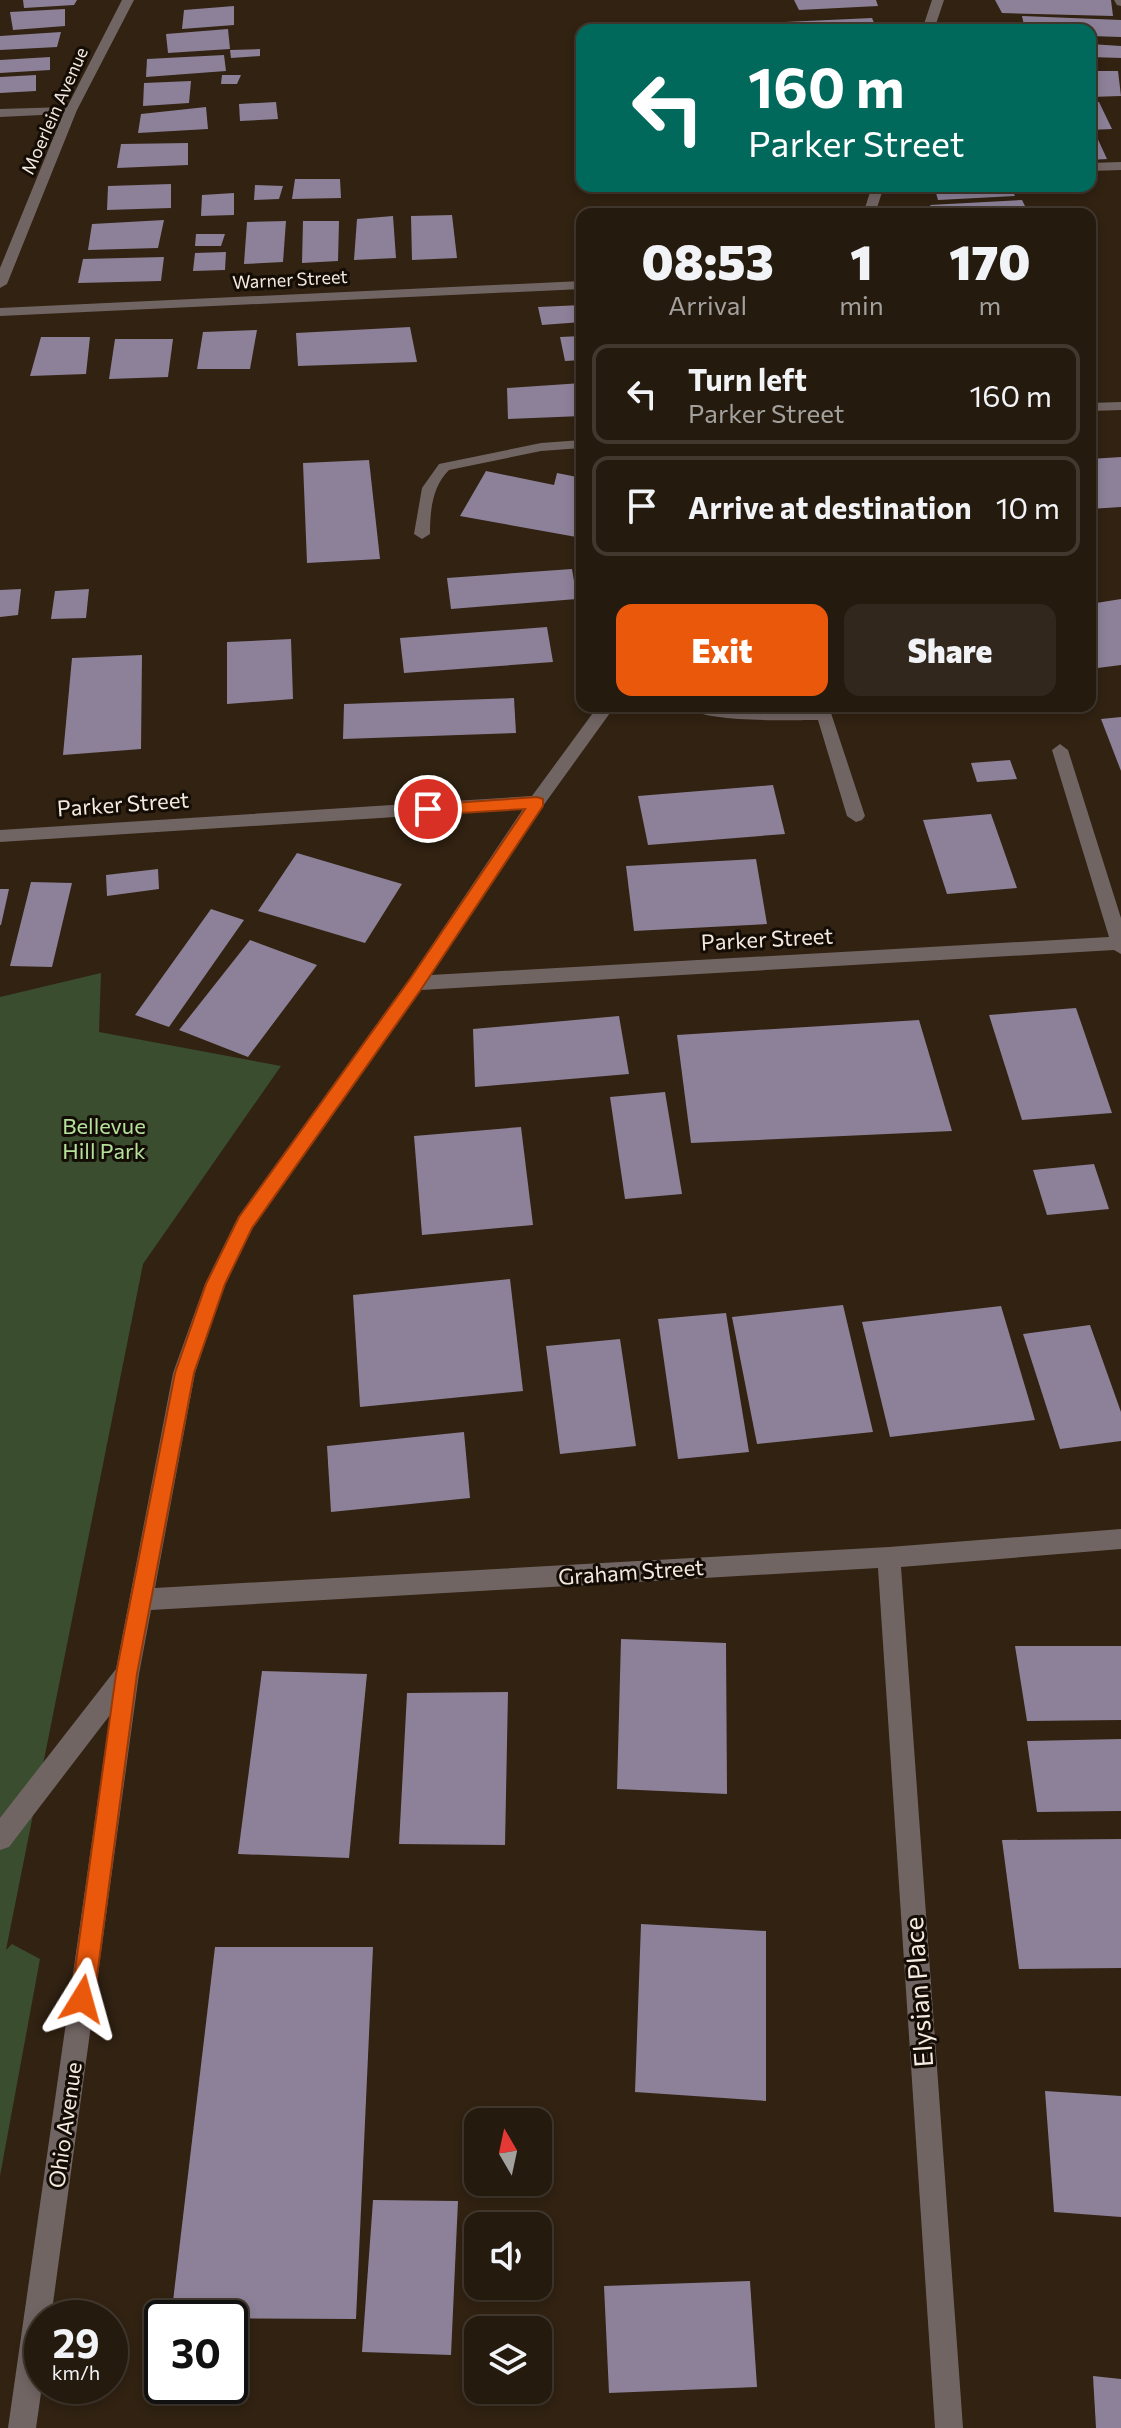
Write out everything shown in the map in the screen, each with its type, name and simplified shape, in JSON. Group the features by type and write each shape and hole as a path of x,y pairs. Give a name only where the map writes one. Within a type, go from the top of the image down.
{"street":[{"name":"Moerlein Avenue","path":"0,284 71,110 128,0"},
{"path":"930,24 938,0"},
{"path":"0,113 71,110"},
{"path":"1096,167 1121,166"},
{"name":"Warner Street","path":"0,312 576,285"},
{"path":"1096,407 1121,406"},
{"path":"422,534 422,519 432,477 444,467 541,447 576,444"},
{"name":"Ohio Avenue","path":"22,2428 127,1674 184,1373 215,1284 245,1223 416,983 537,802 603,712"},
{"path":"730,712 824,714 856,816"},
{"path":"1060,750 1120,945"},
{"name":"Parker Street","path":"0,836 537,802"},
{"name":"Parker Street","path":"416,983 1120,945"},
{"name":"Graham Street","path":"141,1600 889,1557 1121,1539"},
{"name":"Elysian Place","path":"889,1557 949,2428"},
{"path":"0,1838 127,1674"}],"green space":[{"name":"Bellevue Hill Park","path":"101,973 99,1032 281,1066 143,1264 6,1950 12,1944 40,1959 0,2176 0,997"}],"building":[{"path":"23,0 77,0 74,5 24,8"},
{"path":"794,0 876,0 878,6 799,10"},
{"path":"995,0 1111,0 1113,16 1002,13"},
{"path":"234,6 234,25 182,29 184,10"},
{"path":"65,9 65,26 13,30 10,12"},
{"path":"1022,16 1121,20 1121,37 1096,36 1096,24 1024,24"},
{"path":"872,18 874,24 763,24"},
{"path":"228,29 230,49 168,53 166,34"},
{"path":"61,32 57,47 0,50 0,36"},
{"path":"1096,44 1121,46 1121,58 1096,57"},
{"path":"260,49 260,56 231,58 230,50"},
{"path":"224,55 226,71 146,77 147,59"},
{"path":"50,57 50,70 0,73 0,60"},
{"path":"1096,71 1118,71 1121,96 1096,97"},
{"path":"36,75 36,91 0,93 0,77"},
{"path":"222,75 241,75 237,84 221,84"},
{"path":"191,81 189,103 143,106 144,83"},
{"path":"276,102 278,119 240,121 239,104"},
{"path":"1096,102 1099,102 1112,129 1096,130"},
{"path":"206,107 208,129 138,133 141,114"},
{"path":"1096,135 1107,159 1096,160"},
{"path":"188,143 188,165 117,168 121,144"},
{"path":"295,179 340,179 341,198 292,199"},
{"path":"171,184 171,208 107,210 108,186"},
{"path":"255,185 283,186 279,199 254,200"},
{"path":"936,192 1013,192 1015,196 938,200"},
{"path":"234,193 234,215 201,216 202,195"},
{"path":"1022,200 1026,208 932,208 930,205"},
{"path":"452,215 457,258 412,260 411,216"},
{"path":"393,216 396,258 354,260 357,219"},
{"path":"164,220 158,248 88,250 92,224"},
{"path":"286,221 283,262 244,264 247,222"},
{"path":"303,221 339,221 338,261 302,263"},
{"path":"196,234 225,234 221,246 195,246"},
{"path":"226,252 225,270 193,271 195,253"},
{"path":"164,257 161,281 78,283 83,259"},
{"path":"576,305 576,322 542,325 538,307"},
{"path":"410,327 417,362 298,366 296,333"},
{"path":"257,330 250,369 197,369 203,332"},
{"path":"576,336 576,360 565,361 560,337"},
{"path":"41,337 90,337 86,374 30,376"},
{"path":"115,339 173,339 168,377 109,379"},
{"path":"576,383 576,416 508,419 507,388"},
{"path":"1121,457 1121,507 1096,509 1096,459"},
{"path":"369,460 380,559 307,563 303,463"},
{"path":"486,471 554,485 557,473 576,477 576,537 460,516"},
{"path":"572,569 576,599 451,609 447,578"},
{"path":"21,589 18,615 0,617 0,590"},
{"path":"89,589 86,618 51,619 55,591"},
{"path":"1121,599 1121,665 1096,668 1096,603"},
{"path":"547,627 553,662 404,673 400,638"},
{"path":"291,639 293,699 227,704 227,642"},
{"path":"142,655 141,749 63,755 72,658"},
{"path":"514,698 516,733 343,739 344,704"},
{"path":"1121,717 1121,771 1101,719"},
{"path":"1010,760 1017,779 977,782 971,763"},
{"path":"773,785 785,834 648,845 638,796"},
{"path":"991,814 1017,888 947,894 923,820"},
{"path":"297,853 402,884 365,943 258,911"},
{"path":"756,859 767,924 634,931 626,866"},
{"path":"158,869 159,889 107,896 106,875"},
{"path":"31,882 72,883 52,967 10,966"},
{"path":"0,889 9,889 1,925 0,925"},
{"path":"211,909 244,920 169,1027 135,1015"},
{"path":"250,940 317,965 248,1057 179,1030"},
{"path":"1076,1008 1112,1113 1022,1120 989,1015"},
{"path":"619,1016 629,1074 475,1087 473,1029"},
{"path":"919,1020 952,1131 691,1143 677,1035"},
{"path":"665,1092 682,1194 625,1199 610,1097"},
{"path":"521,1127 533,1225 422,1235 414,1136"},
{"path":"1094,1164 1109,1209 1047,1215 1033,1170"},
{"path":"510,1279 523,1391 360,1407 353,1295"},
{"path":"843,1305 873,1432 757,1444 732,1317"},
{"path":"1001,1306 1035,1420 890,1437 862,1322"},
{"path":"726,1313 749,1452 678,1459 658,1319"},
{"path":"1090,1325 1121,1412 1121,1441 1060,1449 1023,1334"},
{"path":"620,1339 636,1446 560,1454 546,1346"},
{"path":"464,1432 470,1498 331,1512 327,1446"},
{"path":"621,1639 726,1643 727,1794 617,1789"},
{"path":"1015,1646 1121,1646 1121,1720 1027,1721"},
{"path":"262,1671 367,1674 349,1858 238,1854"},
{"path":"508,1692 505,1845 399,1844 407,1693"},
{"path":"1121,1739 1121,1811 1037,1812 1027,1741"},
{"path":"1121,1839 1121,1968 1019,1969 1002,1840"},
{"path":"641,1924 766,1931 766,2101 635,2092"},
{"path":"215,1947 373,1947 356,2319 248,2318 248,2300 173,2300"},
{"path":"1045,2091 1121,2096 1121,2217 1054,2212"},
{"path":"373,2200 458,2201 451,2355 362,2352"},
{"path":"750,2281 757,2387 609,2393 604,2286"},
{"path":"1093,2376 1121,2379 1121,2428 1096,2428"}],"route":[{"path":"82,1999 127,1674 184,1373 215,1284 245,1223 416,983 537,802 428,809"}]}
